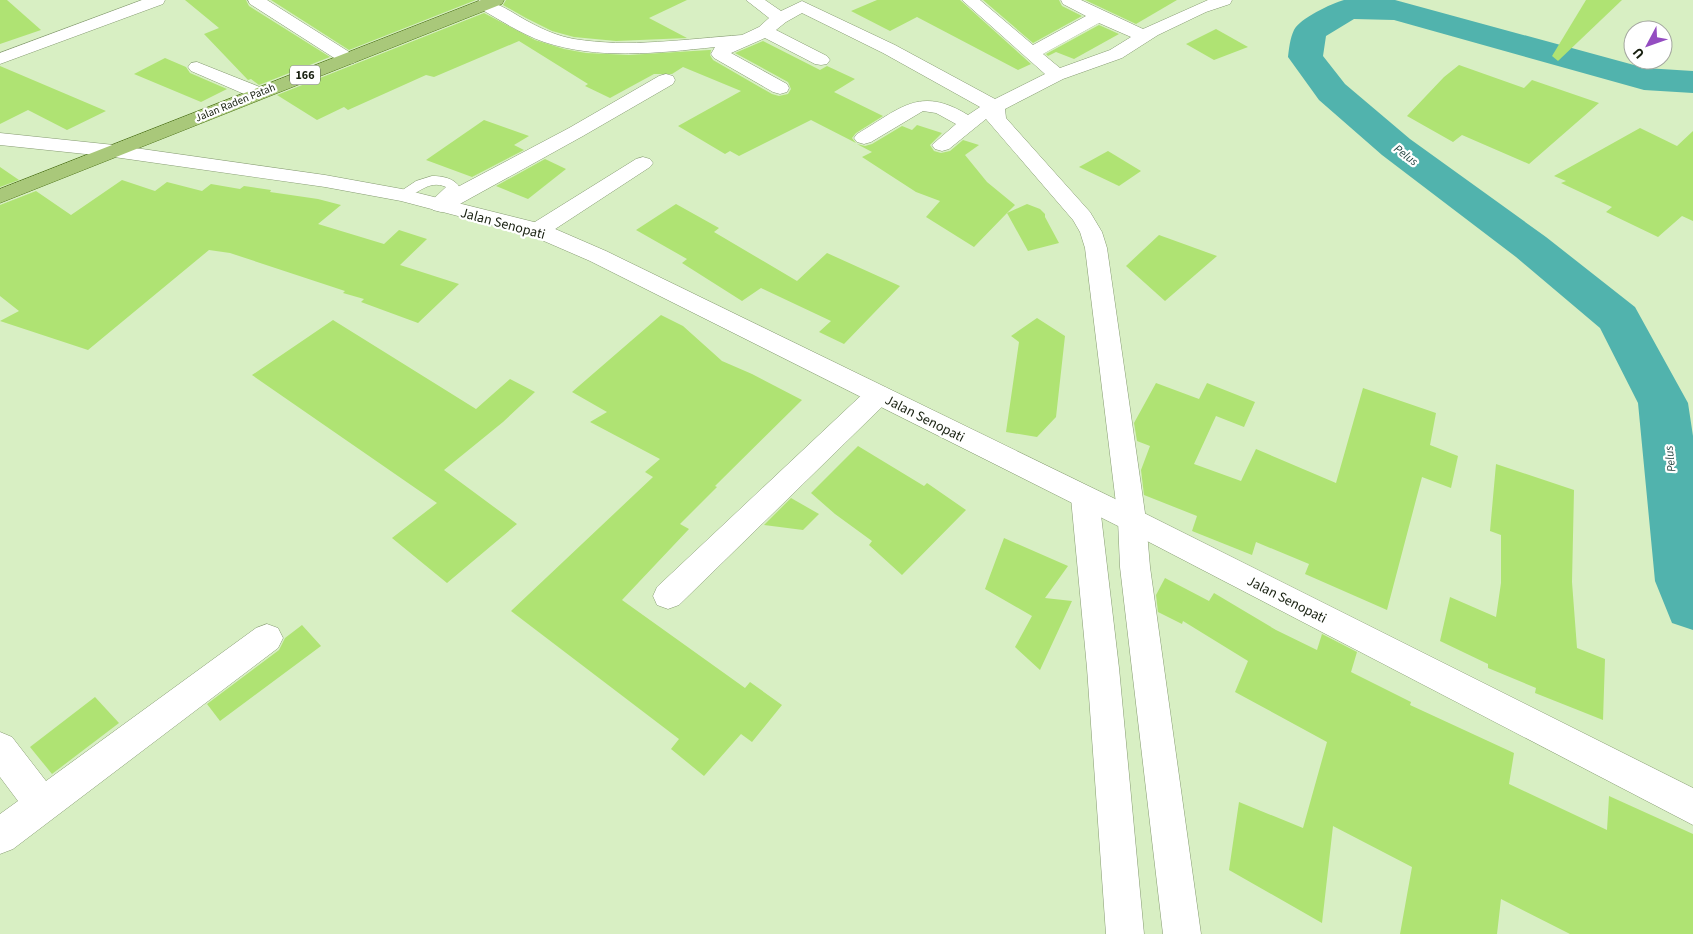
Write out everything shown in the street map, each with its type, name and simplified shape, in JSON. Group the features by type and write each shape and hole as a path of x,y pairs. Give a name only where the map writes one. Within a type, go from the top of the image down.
{"main road":[{"name":"Jalan Raden Patah","path":"114,151 491,2"},
{"name":"166","path":"0,197 114,151"}],"street":[{"path":"0,60 156,0"},
{"path":"256,0 348,58"},
{"path":"754,0 780,18"},
{"path":"970,0 1057,74"},
{"path":"1069,0 1098,16 1144,36"},
{"path":"942,145 979,116 1057,74 1116,54 1199,4 1224,0"},
{"path":"491,2 534,32 562,41 584,45 640,47 744,40"},
{"path":"780,88 720,54 722,50 765,31 780,18 802,6 889,49 979,116"},
{"path":"1032,53 1098,16"},
{"path":"765,31 822,60"},
{"path":"197,67 258,93"},
{"path":"438,204 576,132 666,80"},
{"path":"864,138 916,107 925,104 996,119 1082,217 1091,232 1096,248 1123,516 1134,567 1182,934"},
{"name":"Jalan Senopati","path":"0,139 114,151 325,181 402,195 538,230 598,256 1123,516 1693,807"},
{"path":"538,230 643,163"},
{"path":"668,596 878,394"},
{"path":"1085,498 1103,668 1125,934"},
{"path":"0,836 267,638"},
{"path":"0,749 42,804"}],"building":[{"path":"0,0 7,0 41,30 0,44"},
{"path":"185,0 246,0 249,6 330,57 259,85 251,79 248,80 204,34 219,28"},
{"path":"271,0 476,0 349,50"},
{"path":"506,0 687,0 649,18 687,38 616,41 574,37 552,31 526,18 503,5"},
{"path":"877,0 960,0 1031,64 1018,70 917,17 890,31 851,11"},
{"path":"983,0 1059,0 1062,6 1082,16 1033,43"},
{"path":"1085,0 1177,0 1136,24"},
{"path":"1586,0 1622,0 1558,61 1552,56"},
{"path":"484,13 535,40 564,49 586,53 629,55 711,50 710,55 713,60 772,94 779,96 788,94 791,89 788,82 735,53 763,41 820,70 827,66 855,79 834,92 883,116 856,133 852,138 856,143 811,120 739,156 730,151 725,154 678,126 741,91 683,67 672,74 654,74 610,98 585,86 588,84 519,41 434,77 426,75 348,110 344,107 317,120 277,95"},
{"path":"1099,25 1119,34 1074,59 1056,52 1048,56 1046,54"},
{"path":"1216,29 1248,47 1214,60 1186,44"},
{"path":"165,58 186,67 190,73 227,89 201,102 134,74"},
{"path":"1459,65 1524,88 1532,80 1599,103 1529,164 1462,135 1453,142 1407,116 1444,77"},
{"path":"0,66 106,111 67,130 28,110 0,124"},
{"path":"484,120 529,136 514,145 524,150 472,177 426,160"},
{"path":"917,125 942,133 930,145 934,151 941,153 950,151 963,140 979,145 965,155 987,182 1015,205 974,247 926,217 940,201 916,192 862,157 872,152 857,144 865,146 872,144 902,126 912,130"},
{"path":"1640,128 1677,146 1693,131 1693,221 1682,216 1658,237 1606,212 1612,207 1561,183 1566,181 1554,176"},
{"path":"1108,151 1141,171 1119,186 1079,167"},
{"path":"545,159 566,169 528,199 496,186"},
{"path":"0,167 19,180 0,187"},
{"path":"122,180 155,191 167,182 202,191 211,184 240,189 244,186 341,205 318,224 384,244 399,230 427,239 400,265 459,284 418,323 361,302 364,299 343,293 345,291 230,253 209,250 88,350 0,321 19,311 0,296 0,205 36,191 71,215"},
{"path":"676,204 719,228 714,232 797,281 827,253 900,286 844,344 819,332 831,321 761,288 742,301 682,263 687,259 636,230"},
{"path":"1027,204 1040,209 1045,214 1059,243 1028,251 1007,213"},
{"path":"1159,235 1217,256 1165,301 1126,266"},
{"path":"661,315 683,326 722,361 802,400 715,486 717,487 680,524 689,529 622,600 745,688 750,682 782,705 752,742 741,734 704,776 671,749 679,739 511,611 653,477 645,472 660,459 590,422 607,412 572,392"},
{"path":"1037,318 1065,336 1056,417 1037,437 1006,432 1019,342 1011,336"},
{"path":"333,320 476,409 510,379 535,392 503,422 444,470 517,524 447,583 392,538 437,503 252,375"},
{"path":"1156,383 1199,399 1207,383 1255,402 1244,427 1216,416 1194,464 1241,481 1256,449 1336,483 1363,388 1436,413 1430,445 1458,456 1451,488 1422,477 1387,610 1305,574 1309,564 1256,542 1252,555 1192,531 1197,516 1144,495 1141,470 1150,446 1137,441 1134,423"},
{"path":"858,446 924,486 927,483 966,510 902,575 869,545 872,541 835,514 811,493"},
{"path":"1496,464 1574,490 1572,582 1577,648 1605,659 1603,720 1535,693 1536,688 1488,668 1488,664 1440,641 1450,597 1496,617 1501,583 1501,535 1490,531"},
{"path":"791,498 819,514 803,530 764,525"},
{"path":"1004,538 1068,566 1045,598 1072,601 1040,670 1015,647 1032,616 985,589"},
{"path":"1165,578 1209,601 1214,593 1276,630 1317,650 1322,634 1357,652 1351,672 1411,702 1410,705 1514,753 1509,784 1607,830 1609,796 1693,834 1693,934 1570,934 1501,899 1497,934 1400,934 1412,867 1333,826 1322,923 1229,870 1239,802 1303,828 1327,742 1235,692 1248,661 1183,621 1182,624 1158,612 1156,595"},
{"path":"302,625 321,646 220,721 207,704 279,650 285,638"},
{"path":"95,697 119,723 52,774 30,747"}],"waterway":[{"name":"Pelus","path":"1693,82 1644,79 1395,10 1347,9 1310,31 1305,57 1332,92 1396,147 1531,247 1618,318 1663,403 1684,581 1693,604"}]}
